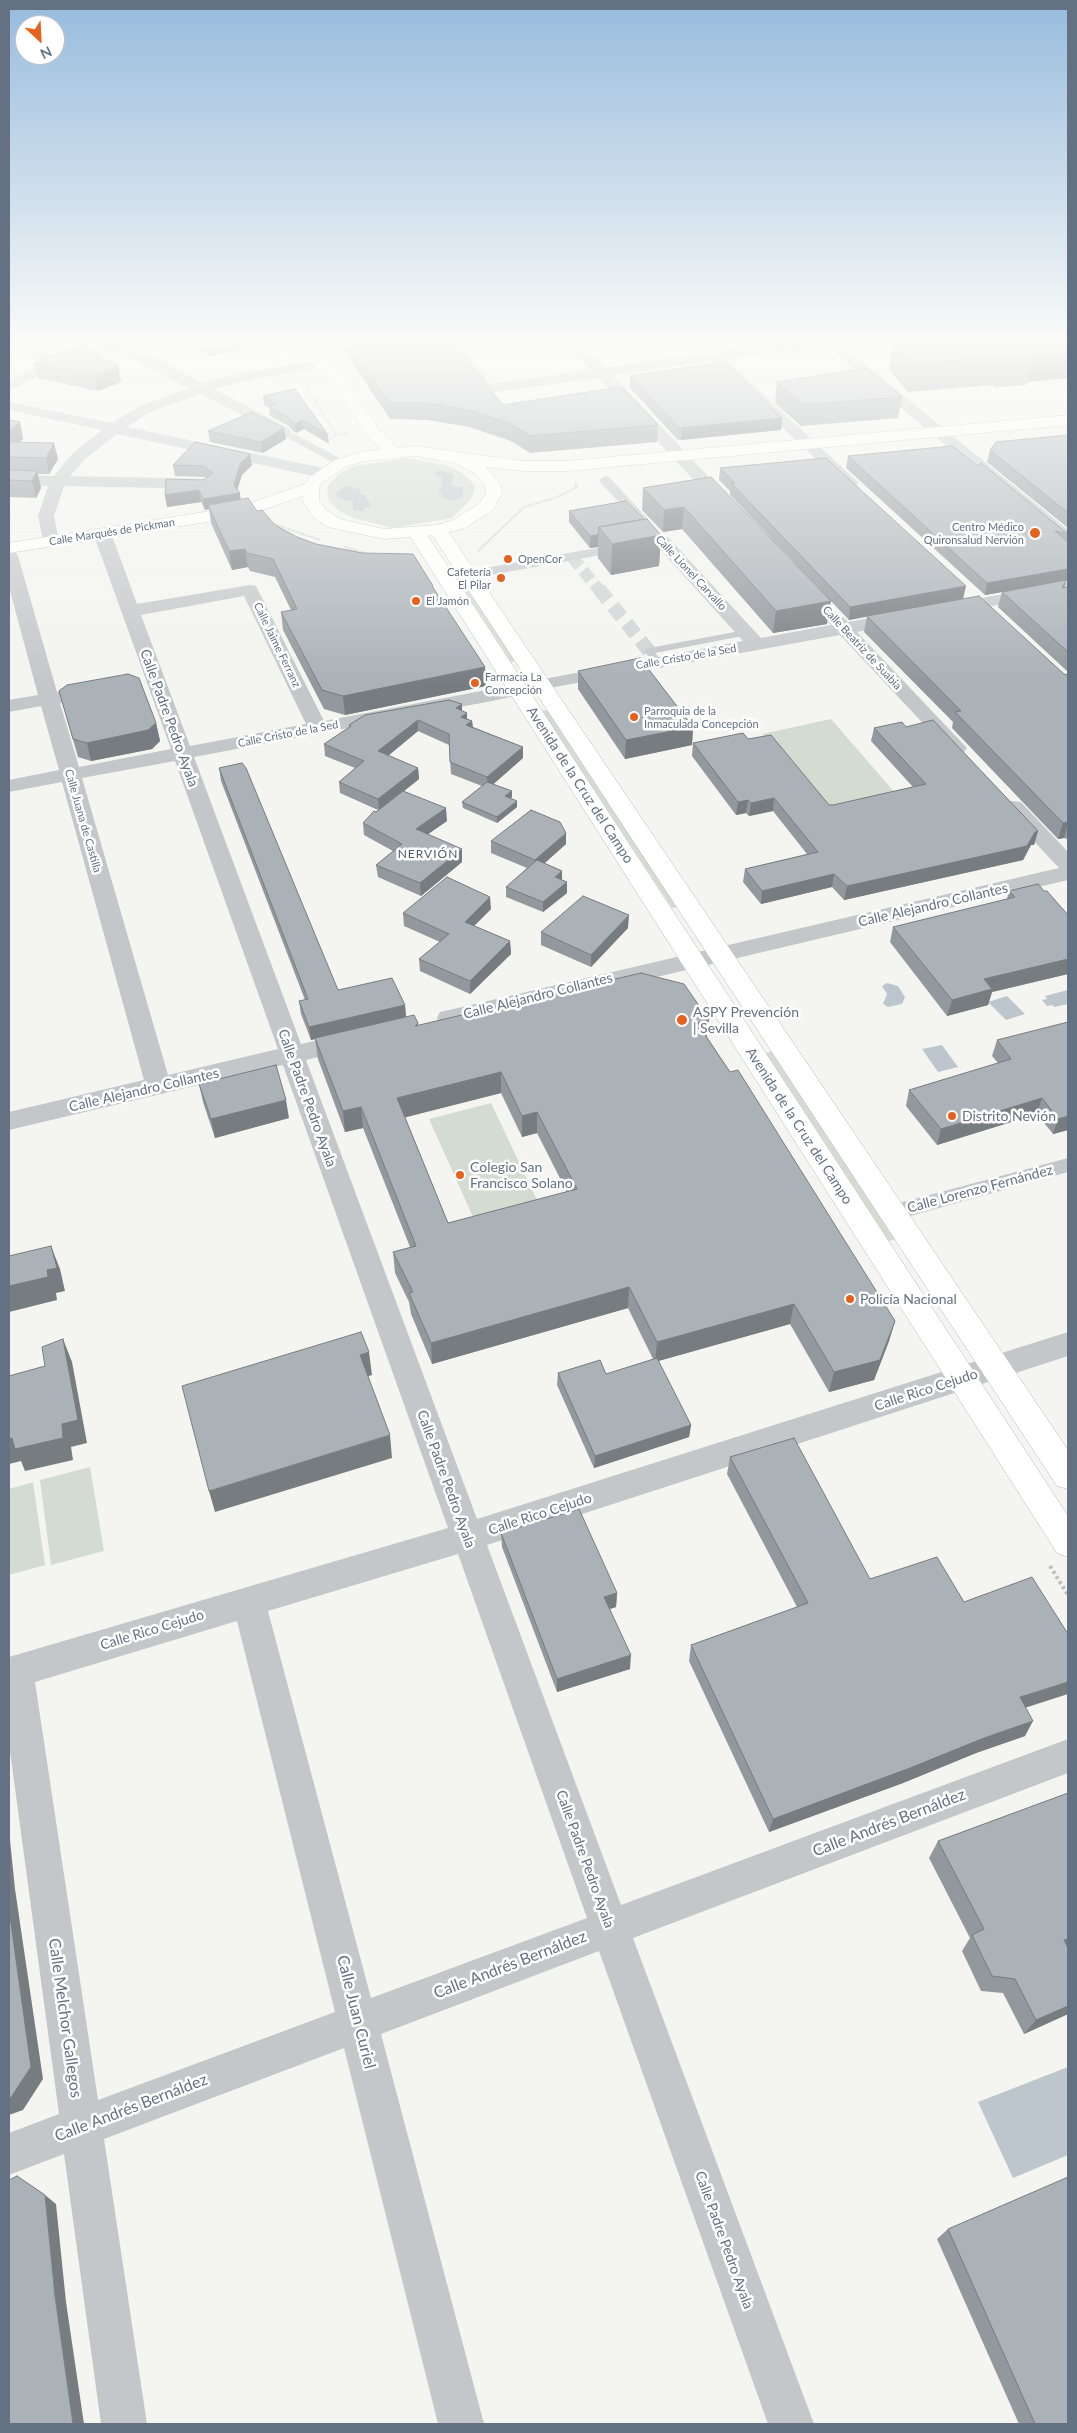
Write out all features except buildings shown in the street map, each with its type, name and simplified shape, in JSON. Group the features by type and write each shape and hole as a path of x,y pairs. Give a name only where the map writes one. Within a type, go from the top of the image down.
{"main road":[{"path":"245,511 311,487 323,473 341,463 363,457"},
{"path":"446,457 570,473"},
{"path":"311,487 311,514 346,527 374,533 428,531 459,524 476,515 507,487 570,473 676,457"},
{"path":"461,460 482,470 489,477 507,487"},
{"path":"245,511 285,512"},
{"name":"Calle Marqués de Pickman","path":"9,548 245,511"},
{"name":"Avenida de la Cruz del Campo","path":"428,531 530,687 720,954 1068,1476"},
{"name":"Avenida de la Cruz del Campo","path":"530,687 693,960 1068,1542"}],"street":[{"path":"50,541 46,516 58,481 79,457"},
{"path":"244,457 323,473"},
{"path":"329,457 341,463"},
{"path":"680,457 741,519"},
{"path":"822,457 864,496"},
{"path":"969,457 1068,538"},
{"path":"9,480 205,484"},
{"name":"Calle Lionel Carvallo","path":"605,480 751,638"},
{"name":"Calle Padre Pedro Ayala","path":"102,533 130,611 148,681 182,753 791,2424"},
{"path":"485,572 635,545"},
{"name":"Calle Juana de Castilla","path":"9,556 17,614 49,699 158,1086"},
{"name":"Calle Cristo de la Sed","path":"9,786 658,662 751,638 844,628 1068,586"},
{"name":"Calle Jaime Ferranz","path":"130,611 250,590 318,728"},
{"path":"966,590 995,616"},
{"name":"Calle Beatriz de Suabia","path":"824,606 973,765"},
{"path":"9,706 86,692"},
{"path":"1000,794 1068,866"},
{"name":"Calle Alejandro Collantes","path":"430,1022 1068,873"},
{"name":"Calle Alejandro Collantes","path":"9,1121 372,1036"},
{"name":"Calle Lorenzo Fernández","path":"892,1213 1068,1164"},
{"name":"Calle Rico Cejudo","path":"12,1672 467,1537 1068,1344"},
{"name":"Calle Juan Curiel","path":"249,1601 461,2424"},
{"name":"Calle Melchor Gallegos","path":"12,1672 124,2424"},
{"name":"Calle Andrés Bernáldez","path":"9,2154 1068,1756"}],"path":[{"path":"475,556 479,548 524,507 555,498 577,487 570,473"}],"shaded area":[{"path":"407,458 445,465 461,472 473,483 475,488 471,499 452,518 392,528 354,518 339,511 329,501 327,490 329,484 339,474 354,466"},
{"path":"439,470 454,475 451,485 463,488 463,496 455,501 445,499 438,490 442,486 442,478 434,474"},
{"path":"346,486 360,489 360,494 365,495 371,506 364,508 364,511 353,510 353,501 343,500 335,494"},
{"path":"457,571 516,661 511,662 452,572"},
{"path":"548,710 678,907 672,908 542,711"},
{"path":"831,719 897,795 823,810 762,734"},
{"path":"887,983 898,986 905,997 902,1004 888,1007 883,1004 887,994 882,986"},
{"path":"1068,990 1068,1004 1054,1007 1052,1005 1047,1006 1042,1000 1047,999 1045,996"},
{"path":"1007,996 1025,1014 1006,1020 988,1002"},
{"path":"942,1045 958,1067 938,1072 922,1049"},
{"path":"773,1051 896,1239 889,1241 766,1053"},
{"path":"491,1103 537,1200 473,1217 429,1119"},
{"path":"90,1467 104,1551 51,1565 40,1480"},
{"path":"33,1482 45,1565 9,1575 9,1489"},
{"path":"1068,2067 1068,2155 1013,2178 978,2102"}],"tunnel":[{"path":"572,557 600,591"},
{"path":"599,589 649,651"}],"place":[{"name":"Centro Médico Quironsalud Nervión","path":"1035,533"},
{"name":"OpenCor","path":"508,559"},
{"name":"Cafetería El Pilar","path":"501,578"},
{"name":"El Jamón","path":"416,601"},
{"name":"Farmacia La Concepción","path":"475,683"},
{"name":"Parroquia de la Inmaculada Concepción","path":"634,717"},
{"name":"ASPY Prevención | Sevilla","path":"682,1020"},
{"name":"Distrito Nevión","path":"952,1116"},
{"name":"Colegio San Francisco Solano","path":"460,1175"},
{"name":"Policía Nacional","path":"850,1299"}],"district":[{"name":"NERVIÓN","path":"428,854"}]}
